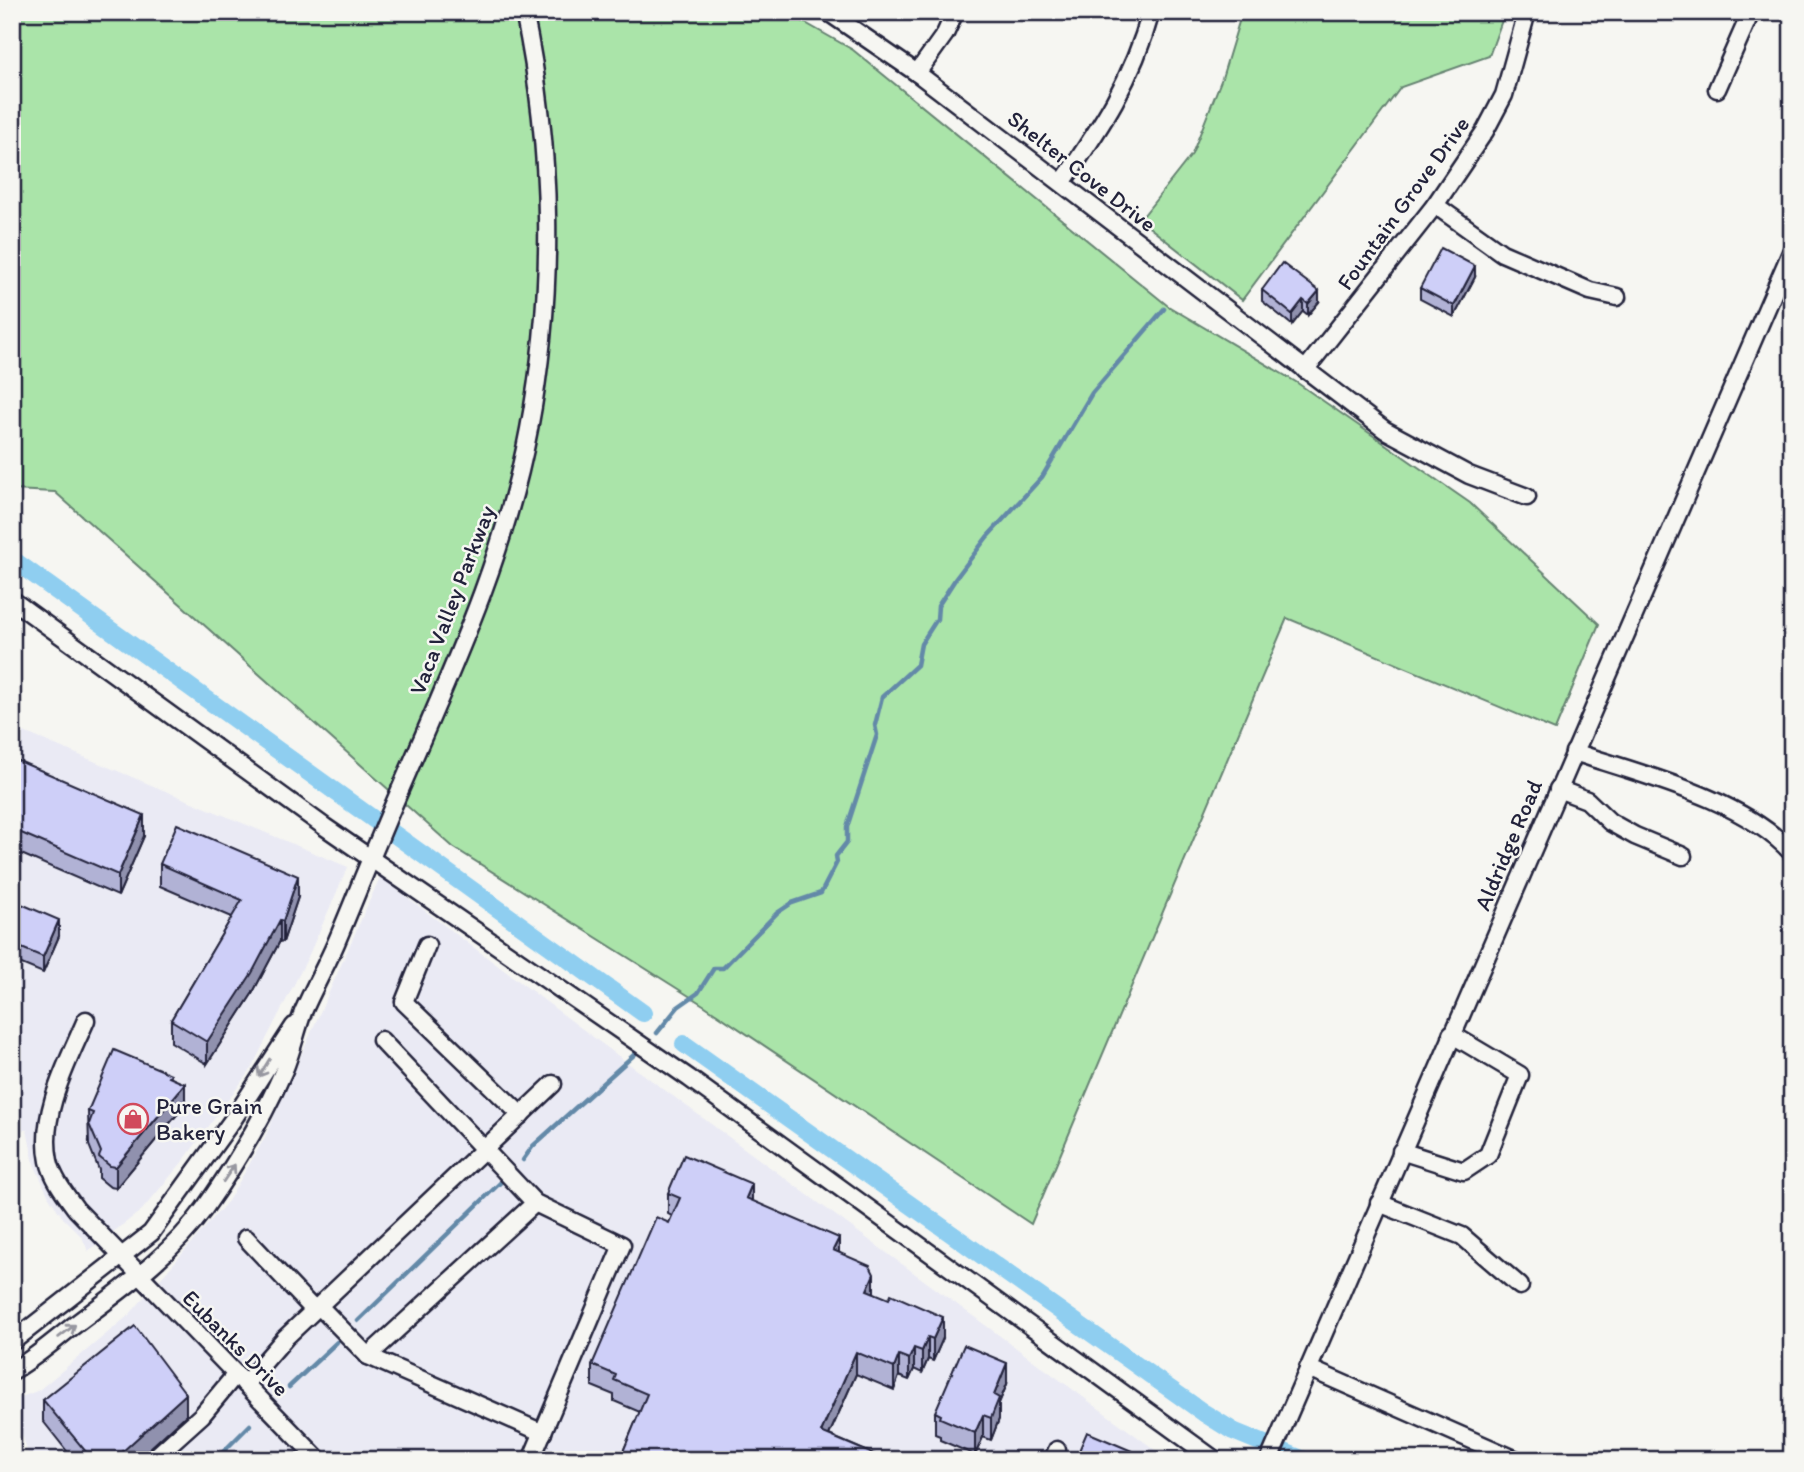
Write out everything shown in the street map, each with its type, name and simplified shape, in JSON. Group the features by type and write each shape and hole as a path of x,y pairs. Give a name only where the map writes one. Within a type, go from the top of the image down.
{"street":[{"name":"Vaca Valley Parkway","path":"12,1371 168,1250 201,1213 233,1166 263,1116 286,1066 303,1012 467,639 494,566 515,494 529,427 545,288 547,179 535,64 524,12"},
{"name":"Shelter Cove Drive","path":"828,12 917,73 1385,430 1469,475 1527,496"},
{"path":"917,73 945,34 955,12"},
{"path":"1062,183 1109,115 1138,57 1151,12"},
{"name":"Fountain Grove Drive","path":"1305,370 1435,205 1485,131 1504,95 1527,12"},
{"path":"1717,89 1751,12"},
{"path":"1435,205 1502,253 1590,291 1617,296"},
{"name":"Aldridge Road","path":"1269,1460 1792,250"},
{"path":"12,600 325,827 374,851 1215,1460"},
{"path":"1574,752 1733,810 1777,836 1792,853"},
{"path":"1558,789 1587,800 1610,822 1635,836 1683,856"},
{"path":"427,945 404,1002 521,1115"},
{"name":"Vaca Valley Parkway","path":"12,1342 151,1233 177,1199 303,1012"},
{"name":"Eubanks Drive","path":"86,1020 53,1103 49,1161 60,1186 76,1209 318,1460"},
{"path":"1401,1151 1465,1171 1488,1155 1520,1074 1451,1034"},
{"path":"381,1040 535,1203 622,1245 531,1460"},
{"path":"152,1460 553,1084"},
{"path":"368,1356 535,1203"},
{"path":"1379,1203 1462,1236 1520,1286"},
{"path":"246,1238 368,1356 542,1433"},
{"path":"1308,1368 1517,1460"}],"shaded area":[{"path":"12,727 348,867 307,959 251,1069 184,1160 142,1210 88,1251 82,1237 63,1218 49,1197 34,1164 27,1130 12,1129"},
{"path":"380,877 621,1058 1169,1460 30,1460 12,1401 39,1390 129,1315 228,1201 264,1139"}],"green space":[{"path":"12,12 786,12 853,50 1168,306 1296,382 1470,503 1599,624 1555,730 1287,618 1031,1224 705,1006 453,847 55,492 12,490"},
{"path":"1242,12 1505,12 1489,56 1401,87 1242,300 1140,220 1192,154 1222,78"}],"building":[{"path":"1441,248 1475,266 1454,306 1420,288"},
{"path":"1282,263 1319,291 1308,304 1303,300 1292,314 1262,290"},
{"path":"12,758 144,815 118,875 12,829"},
{"path":"177,824 298,876 283,921 280,920 252,973 207,1042 171,1020 242,900 160,864"},
{"path":"12,900 59,920 43,957 12,944"},
{"name":"Pure Grain Bakery","path":"114,1050 171,1074 169,1077 185,1084 116,1167 110,1166 99,1157 101,1152 89,1124 93,1113 88,1111"},
{"path":"684,1155 752,1184 746,1198 839,1238 833,1250 870,1266 874,1274 867,1290 889,1299 891,1294 943,1317 933,1339 928,1337 922,1351 914,1348 909,1359 899,1355 894,1368 856,1352 821,1432 887,1460 634,1460 622,1454 647,1394 614,1380 616,1375 592,1365 656,1217 669,1223 680,1198 668,1193"},
{"path":"135,1326 186,1394 122,1452 91,1458 43,1400"},
{"path":"964,1345 1007,1363 994,1395 999,1398 991,1418 983,1415 975,1433 940,1418 941,1415 935,1412"},
{"path":"1087,1432 1153,1460 1075,1460"}],"waterway":[{"path":"657,1033 678,1007 698,993 714,968 723,968 777,913 792,903 821,893 837,862 836,856 847,842 847,827 877,735 875,725 882,697 917,665 921,644 937,619 938,606 956,578 987,537 1042,477 1092,393 1164,309"},
{"path":"12,559 643,1013"},
{"path":"684,1044 1204,1413 1233,1431 1304,1460"},
{"path":"523,1160 533,1146 635,1054"},
{"path":"358,1321 501,1182"},
{"path":"289,1387 337,1342"},
{"path":"215,1460 250,1425"}],"place":[{"name":"Pure Grain Bakery","path":"133,1119"}]}
